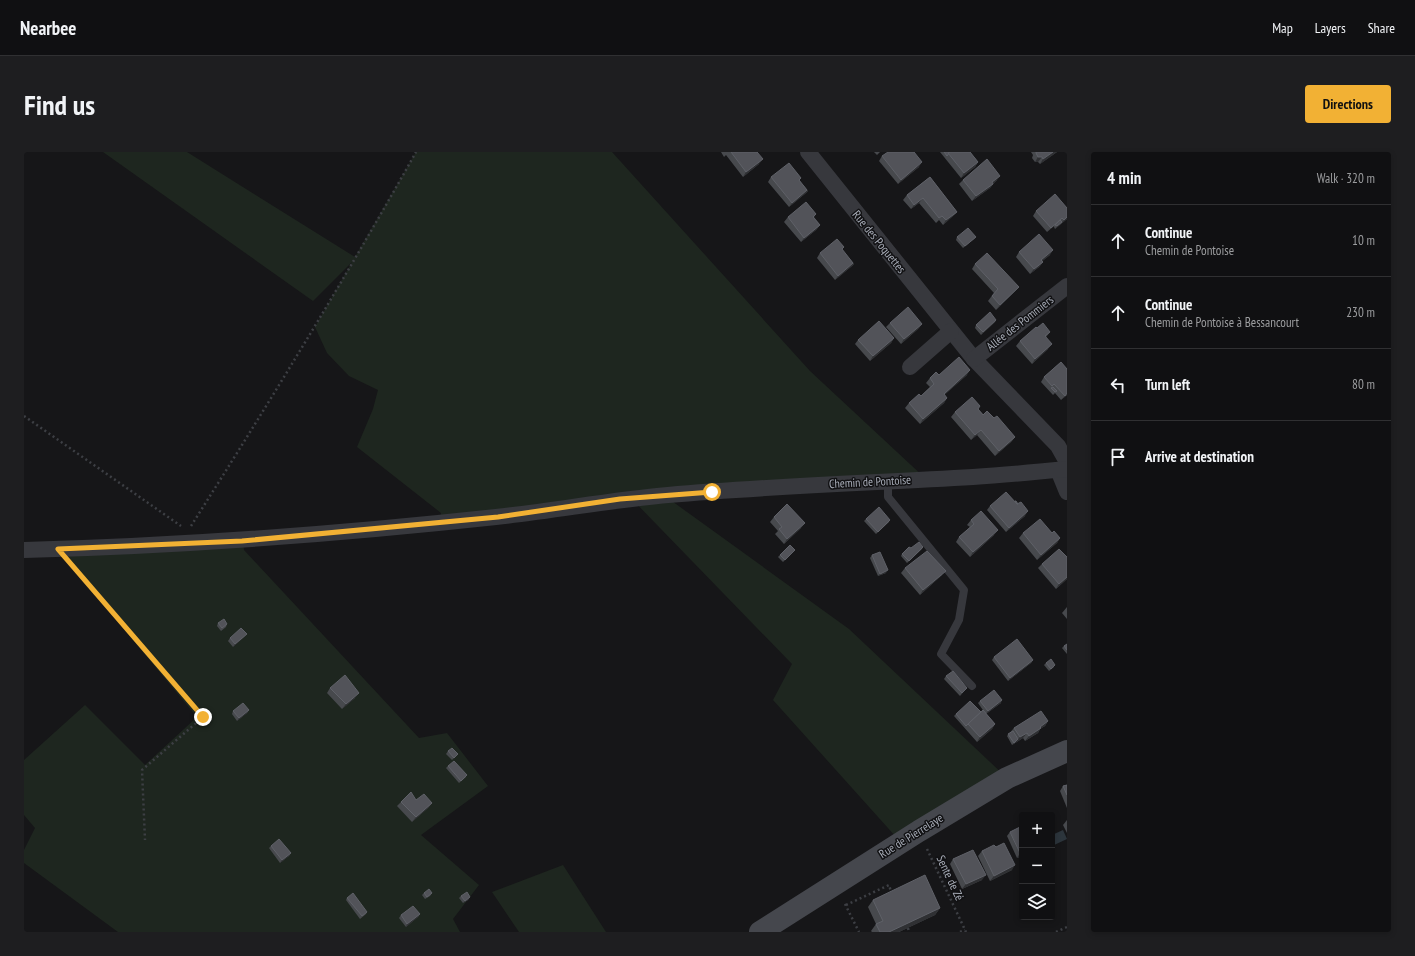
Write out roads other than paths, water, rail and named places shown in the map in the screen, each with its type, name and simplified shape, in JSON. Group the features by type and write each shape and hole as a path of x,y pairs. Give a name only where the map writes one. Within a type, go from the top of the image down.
{"main road":[{"name":"Rue de Pierrelaye","path":"763,931 919,831 1007,778 1067,751"}],"street":[{"name":"Rue des Poquettes","path":"808,152 974,359 1058,446 1064,467 1067,492"},
{"name":"Allée des Pommiers","path":"974,359 1067,286"},
{"path":"910,367 951,331"},
{"name":"Chemin de Pontoise","path":"24,550 58,549 194,537 242,541 498,517 620,499 673,494 973,477 1064,467"}],"lane":[{"path":"888,481 888,497 964,590 959,620 941,654 972,686"}]}
